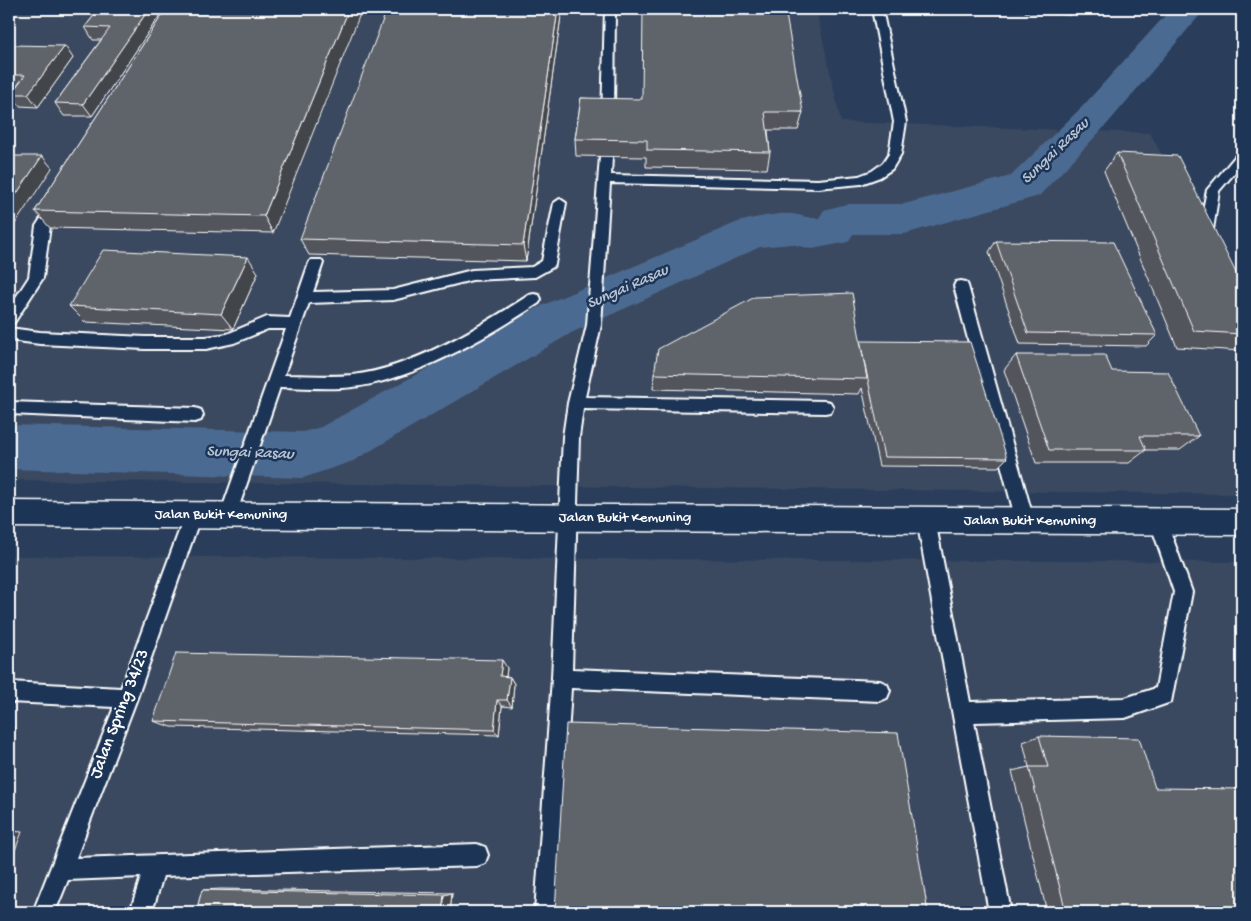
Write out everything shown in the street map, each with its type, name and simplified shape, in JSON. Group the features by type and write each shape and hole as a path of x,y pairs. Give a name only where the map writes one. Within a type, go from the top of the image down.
{"main road":[{"name":"Jalan Bukit Kemuning","path":"9,514 1242,522"}],"lane":[{"path":"608,116 610,9"},
{"path":"604,179 818,184 861,180 876,174 888,166 895,154 900,122 877,9"},
{"path":"1212,247 1206,230 1214,190 1242,156"},
{"path":"546,912 562,678 569,518 570,437 594,325 606,157"},
{"path":"9,319 36,278 43,226 65,193"},
{"path":"304,298 393,295 472,275 535,272 548,264 560,203"},
{"path":"228,515 316,263"},
{"path":"961,286 1024,520"},
{"path":"276,381 352,381 380,376 431,356 502,320 534,299"},
{"path":"9,334 40,338 145,343 206,343 229,339 267,323 295,324"},
{"path":"576,403 824,407"},
{"path":"9,408 195,415"},
{"name":"Jalan Spring 34/23","path":"44,912 127,698 193,515"},
{"path":"926,520 1000,912"},
{"path":"963,712 1125,708 1164,695 1183,592 1159,522"},
{"path":"562,678 880,691"},
{"path":"9,692 127,698"},
{"path":"60,869 477,855"},
{"path":"141,912 155,866"}],"shaded area":[{"path":"9,9 816,9 841,122 1150,133 1242,306 1242,494 9,480"},
{"path":"9,556 1242,562 1242,912 9,912"}],"building":[{"path":"99,9 149,9 83,104 55,103 110,28 85,27"},
{"path":"166,9 349,9 264,216 35,211"},
{"path":"387,9 558,9 523,245 300,239"},
{"path":"643,9 785,9 803,112 765,112 770,152 647,150 647,140 575,139 581,98 642,99"},
{"path":"11,45 65,46 28,94 11,94 25,75 9,75 9,48"},
{"path":"1117,153 1178,156 1242,285 1242,334 1194,331"},
{"path":"9,156 42,156 9,205"},
{"path":"996,241 1113,242 1157,335 1028,333"},
{"path":"103,250 248,257 221,314 69,306"},
{"path":"852,293 867,379 654,374 658,349 755,297"},
{"path":"860,341 970,342 1007,458 884,457"},
{"path":"1016,355 1105,355 1112,371 1168,372 1199,436 1140,436 1146,450 1049,450"},
{"path":"176,653 502,660 500,676 510,677 507,700 497,700 494,730 153,721"},
{"path":"566,724 898,733 928,912 555,912"},
{"path":"1039,736 1139,738 1155,788 1242,789 1242,912 1066,912 1029,767 1048,767"},
{"path":"202,890 444,895 442,912 196,912"}],"waterway":[{"name":"Sungai Rasau","path":"9,447 303,455 335,445 557,319 753,233 792,229 812,234 833,231 839,220 904,219 1025,186 1095,115 1189,9"}]}
